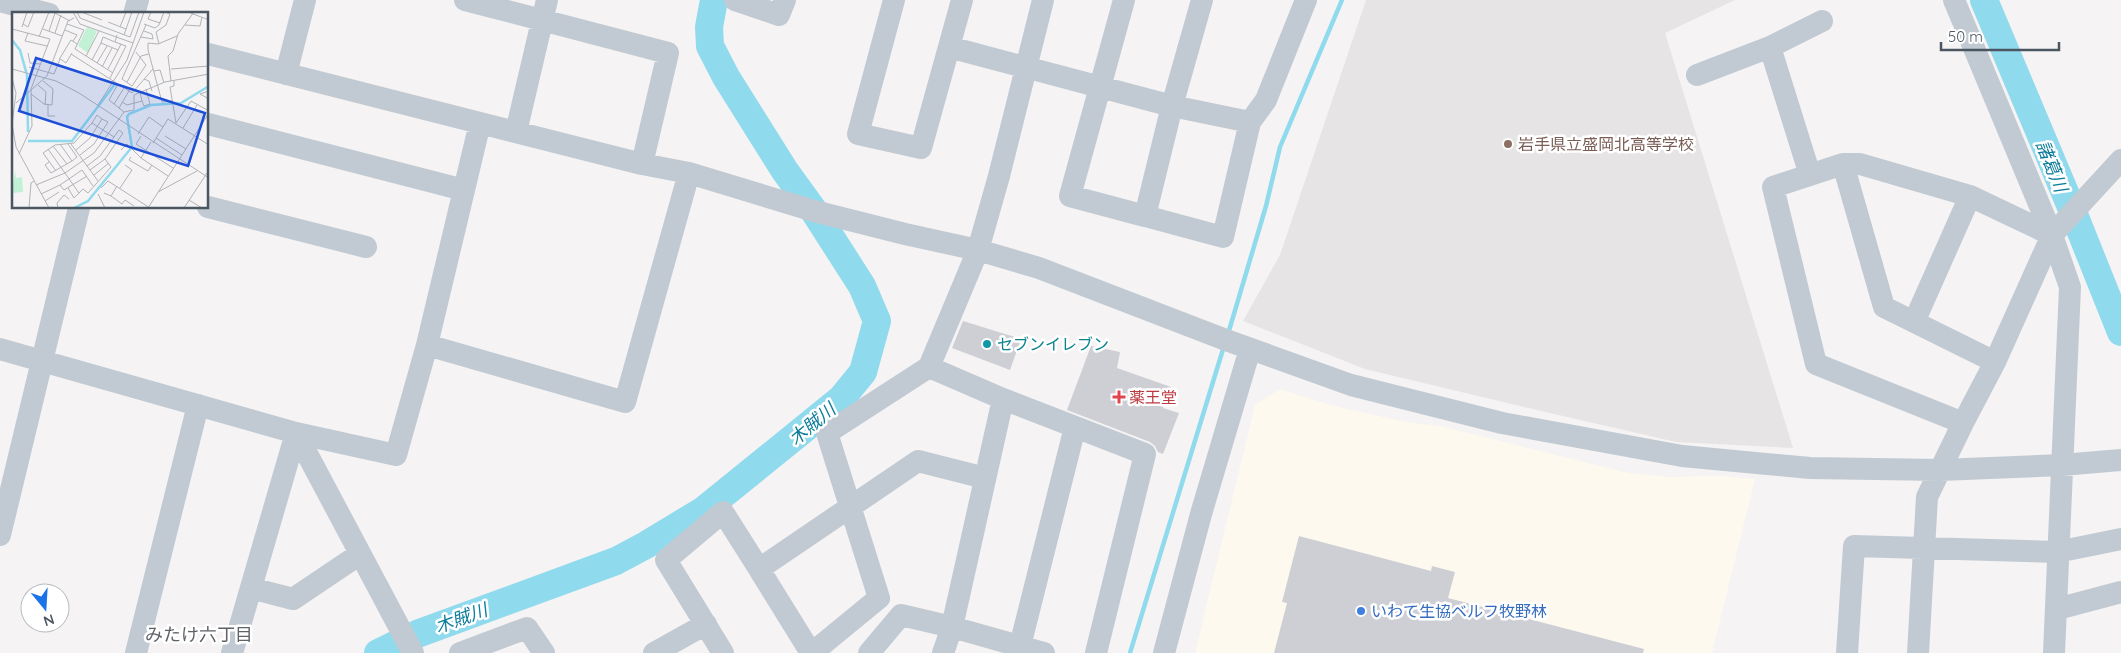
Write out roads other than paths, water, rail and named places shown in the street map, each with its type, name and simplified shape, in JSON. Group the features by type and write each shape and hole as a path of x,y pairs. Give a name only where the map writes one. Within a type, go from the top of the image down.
{"street":[{"path":"286,74 305,0"},
{"path":"465,0 545,10 668,53 642,164"},
{"path":"735,0 779,15 785,0"},
{"path":"894,0 858,134 921,148 962,0"},
{"path":"723,653 666,560 723,512 812,653 879,598 827,434 929,366 978,250 999,176 1043,0"},
{"path":"1124,0 1070,196 1223,237 1250,122 1266,100 1306,0"},
{"path":"1145,216 1172,106 1202,0"},
{"path":"1954,0 2056,231 2070,287 2054,653"},
{"path":"0,1 41,12"},
{"path":"516,132 545,10"},
{"path":"1697,75 1770,47 1822,21"},
{"path":"949,47 1172,106 1250,122"},
{"path":"1770,47 1810,175"},
{"path":"209,54 642,164 689,173 814,211 978,250 1040,268 1250,349 1351,385 1494,421 1682,456 1810,468 1940,470 2062,465 2121,460"},
{"path":"0,349 296,433 396,455 427,345 480,123"},
{"path":"209,124 464,190"},
{"path":"1918,653 1927,497 1995,362 2056,231 2121,160"},
{"path":"1963,423 1816,364 1772,187 1843,164 1860,164 1970,196 2056,231"},
{"path":"1843,164 1884,307 1995,362"},
{"path":"427,345 624,402 689,173"},
{"path":"1914,322 1970,196"},
{"path":"209,207 366,247"},
{"path":"0,535 4,505 79,209"},
{"path":"1164,653 1250,349"},
{"path":"929,366 1003,399 1144,454 1096,653"},
{"path":"943,653 952,627 1003,399"},
{"path":"136,653 198,405"},
{"path":"1020,646 1075,427"},
{"path":"296,433 412,652"},
{"path":"232,653 296,433"},
{"path":"759,569 918,461 986,478"},
{"path":"1847,653 1854,546 2057,552 2121,539"},
{"path":"251,588 293,599 360,554"},
{"path":"2057,610 2121,592"},
{"path":"869,653 902,615 1044,653"},
{"path":"654,653 706,624"},
{"path":"460,653 527,628 544,653"}],"waterway":[{"name":"木賊川","path":"378,653 417,634 616,561 646,545 704,510 841,399 863,372 877,321 862,286 814,211 785,171 726,77 710,46 709,27 714,0"},
{"path":"1228,334 1266,206 1280,147 1342,0"},
{"name":"諸葛川","path":"1984,0 2121,332"},
{"path":"1130,653 1224,346"}],"place":[{"name":"岩手県立盛岡北高等学校","path":"1508,144"},
{"name":"セブンイレブン","path":"987,344"},
{"name":"薬王堂","path":"1119,397"},
{"name":"いわて生協ベルフ牧野林","path":"1361,611"}],"district":[{"name":"みたけ六丁目","path":"199,634"}]}
